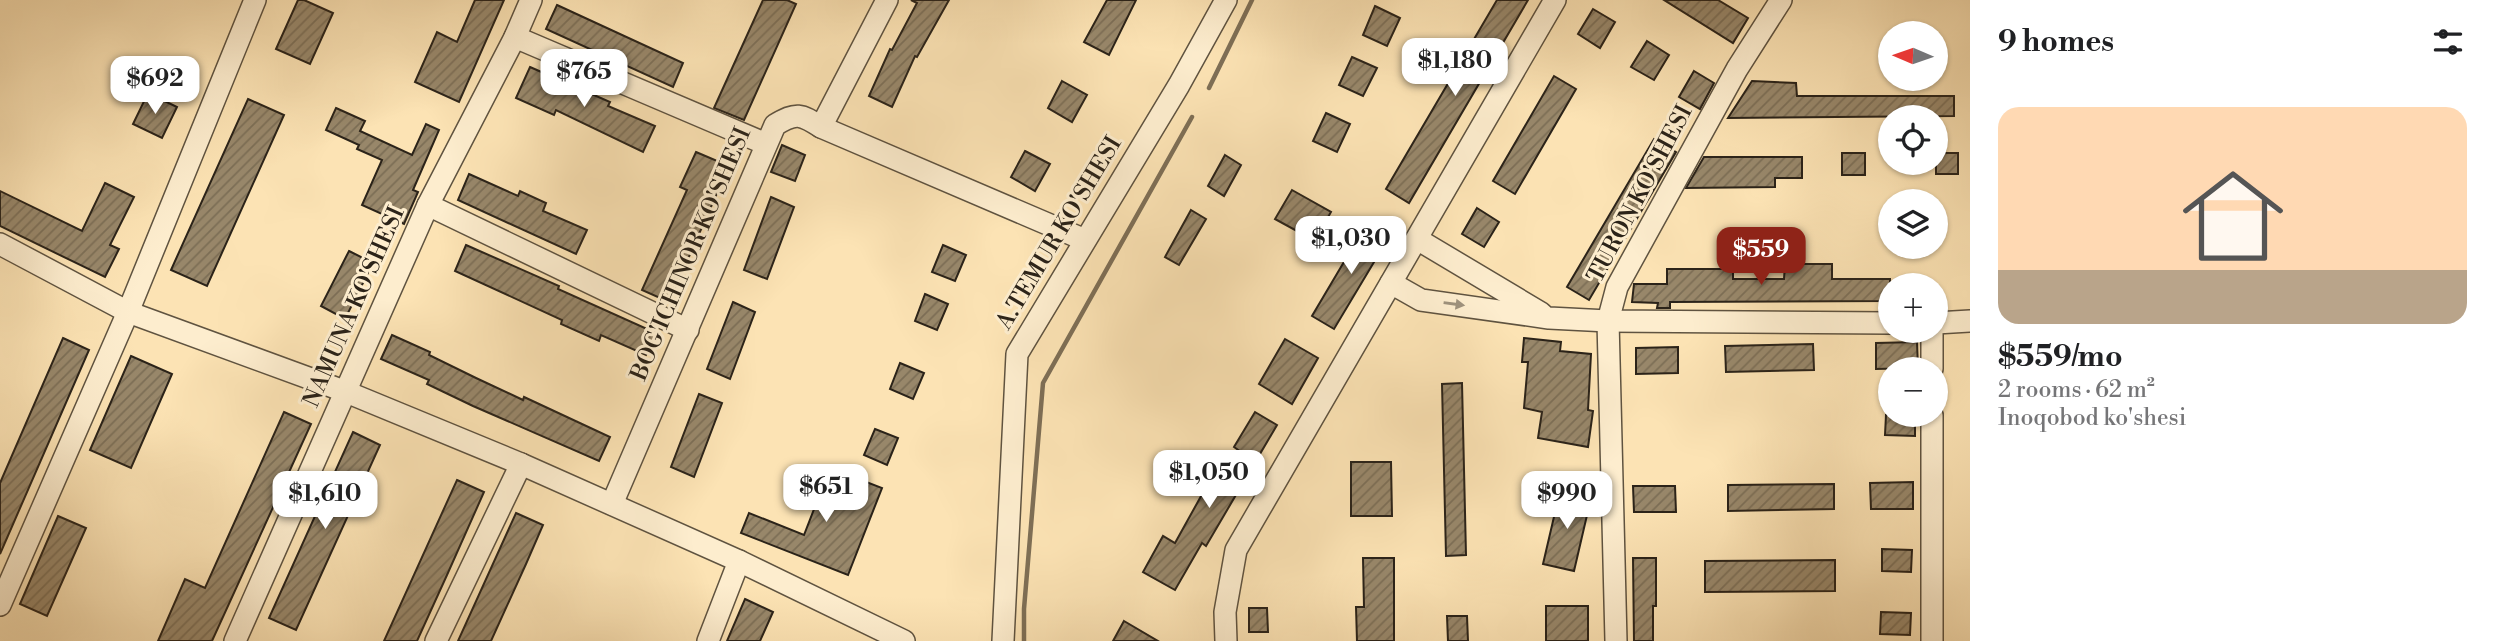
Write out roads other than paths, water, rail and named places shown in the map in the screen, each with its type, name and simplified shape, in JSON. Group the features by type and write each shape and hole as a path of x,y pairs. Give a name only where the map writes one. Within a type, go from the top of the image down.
{"street":[{"path":"0,605 128,312 255,0"},
{"name":"NAMUNA KO'SHESI","path":"235,641 428,205 515,37 531,0"},
{"name":"A.TEMUR KO'SHESI","path":"1003,641 1017,354 1179,85 1226,0"},
{"path":"1226,641 1225,612 1236,550 1555,0"},
{"name":"TURON KO'SHESI","path":"1616,641 1608,321 1617,287 1737,69 1781,0"},
{"path":"881,2 821,127 1084,240"},
{"path":"515,37 766,144"},
{"name":"BOG'ICHINOR KO'SHESI","path":"612,504 775,125 790,116 804,116 821,127"},
{"path":"428,205 688,330"},
{"path":"1417,239 1549,318"},
{"path":"0,244 128,312 344,391 521,464 739,561 904,641"},
{"path":"1391,283 1421,300 1549,318 1608,321 1878,323"},
{"path":"1948,322 1970,321"},
{"path":"1932,427 1932,641"},
{"path":"436,641 521,464"},
{"path":"708,641 739,561"}],"waterway":[{"path":"1209,88 1252,0"},
{"path":"1024,641 1024,609 1043,383 1192,117"}]}
